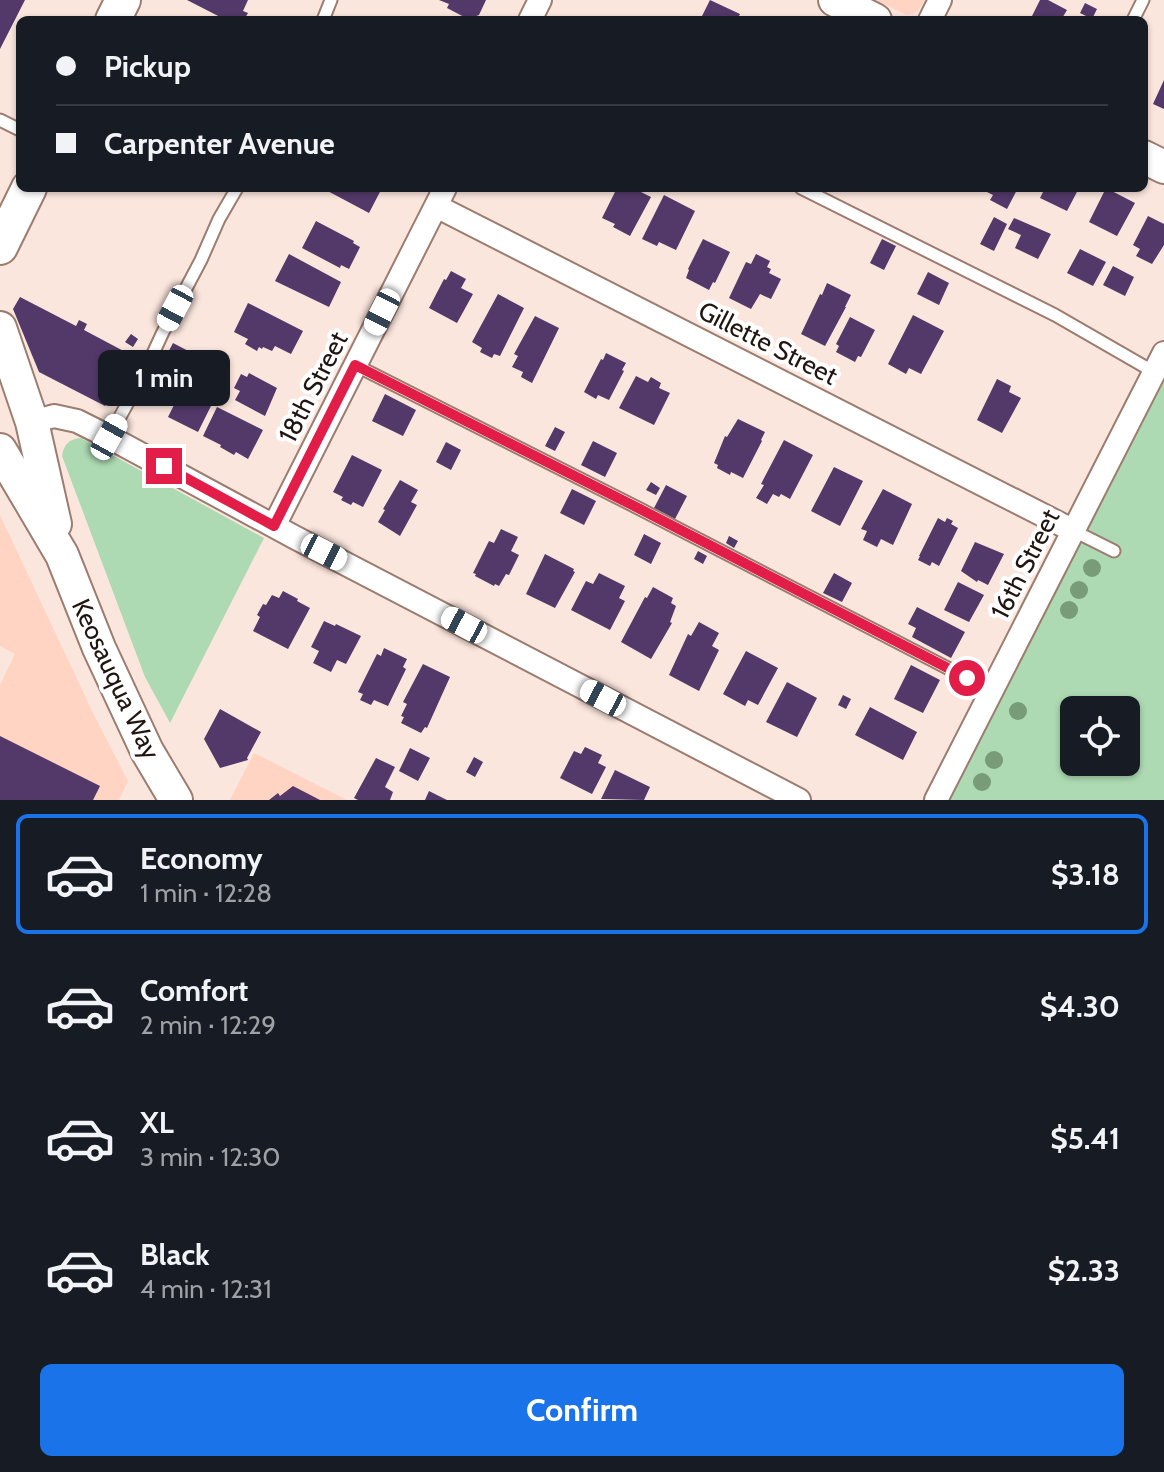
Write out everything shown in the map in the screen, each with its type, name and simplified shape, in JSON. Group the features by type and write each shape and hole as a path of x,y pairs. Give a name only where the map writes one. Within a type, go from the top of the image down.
{"main road":[{"path":"835,0 867,16"},
{"path":"0,247 27,192"},
{"name":"Keosauqua Way","path":"0,328 32,422 62,555"},
{"path":"0,396 32,422"},
{"name":"Keosauqua Way","path":"0,450 62,555 99,648 147,751 176,800"}],"street":[{"name":"18th Street","path":"274,526 440,197"},
{"name":"Gillette Street","path":"440,197 1074,531"},
{"name":"16th Street","path":"936,800 1159,362"},
{"path":"32,422 54,416 77,421 799,800"}],"lane":[{"path":"109,437 235,192"},
{"path":"809,192 1055,315 1159,362"},
{"path":"355,365 992,691"},
{"path":"1074,531 1114,551"}],"shaded area":[{"path":"875,0 925,0 917,12 907,15"},
{"path":"0,515 128,781 119,800 0,800 0,685 15,654 0,646"},
{"path":"254,753 347,800 230,800"}],"green space":[{"path":"1164,377 1164,800 948,800"},
{"path":"81,438 264,538 170,723 145,677 62,456 68,443"}],"building":[{"path":"0,0 25,0 16,16 0,49"},
{"path":"187,0 248,0 243,11 248,13 246,16 218,16"},
{"path":"439,0 486,0 476,16 462,16 447,8 449,4"},
{"path":"710,0 740,14 739,16 702,16"},
{"path":"1040,0 1048,0 1067,10 1063,16 1032,16"},
{"path":"1085,3 1097,9 1094,16 1080,13"},
{"path":"1164,80 1164,109 1153,104"},
{"path":"330,192 380,192 369,213"},
{"path":"615,192 641,192 651,197 630,236 602,218"},
{"path":"987,192 1016,192 1007,209 990,200 993,195"},
{"path":"1043,192 1077,192 1067,211 1040,198"},
{"path":"1104,192 1114,192 1135,203 1117,236 1089,222"},
{"path":"664,195 695,211 676,250 642,239"},
{"path":"1148,216 1164,224 1164,245 1152,264 1136,256 1140,249 1133,245"},
{"path":"994,217 1007,224 994,251 980,244"},
{"path":"1014,218 1051,234 1038,259 1015,248 1021,235 1008,229"},
{"path":"316,221 360,247 349,269 341,265 340,268 302,248"},
{"path":"703,239 730,252 709,290 686,278"},
{"path":"882,239 896,246 884,270 870,263"},
{"path":"1080,249 1106,262 1093,286 1067,273"},
{"path":"289,254 341,282 329,307 275,281"},
{"path":"756,254 770,261 767,267 771,269 769,273 781,279 771,299 760,294 751,309 729,298 746,262 751,264"},
{"path":"1113,266 1134,277 1125,296 1103,285"},
{"path":"451,271 466,279 461,288 473,294 457,323 429,308"},
{"path":"928,272 949,283 939,305 917,294"},
{"path":"827,283 851,295 825,346 801,334"},
{"path":"498,294 524,308 500,356 494,354 492,358 480,352 482,348 472,342"},
{"path":"20,297 76,326 79,320 87,324 84,330 131,355 105,406 39,372 13,309"},
{"path":"248,303 303,331 291,354 275,346 272,351 259,347 257,351 245,344 248,339 234,332"},
{"path":"913,315 944,331 921,374 909,368 906,374 888,364"},
{"path":"535,316 559,328 532,383 521,377 523,372 512,367 518,356 514,354"},
{"path":"850,317 875,330 861,357 858,356 855,362 836,352 839,346 836,344"},
{"path":"131,334 138,339 133,347 125,342"},
{"path":"173,343 198,356 185,381 160,368"},
{"path":"606,353 626,363 609,400 598,395 596,399 584,392"},
{"path":"249,373 277,388 265,416 235,400 240,391 234,388 241,374 247,377"},
{"path":"636,376 648,382 651,377 661,383 659,388 670,393 654,425 619,408"},
{"path":"997,379 1011,386 1009,392 1021,398 1002,433 977,420"},
{"path":"181,391 211,406 198,432 168,417"},
{"path":"385,394 416,410 403,436 372,421"},
{"path":"217,407 263,430 248,459 236,452 234,455 203,436"},
{"path":"738,419 765,432 743,478 731,472 730,475 714,463 725,436"},
{"path":"555,427 565,432 555,451 545,446"},
{"path":"784,440 813,455 790,499 773,494 767,504 756,498"},
{"path":"593,441 617,453 605,477 581,465"},
{"path":"446,442 461,450 451,470 436,462"},
{"path":"352,455 382,470 363,507 341,500 343,497 333,492"},
{"path":"834,467 863,481 840,526 811,511"},
{"path":"400,480 418,490 411,502 417,505 400,536 378,522"},
{"path":"651,482 660,488 656,495 646,490"},
{"path":"666,485 687,496 675,519 654,508"},
{"path":"572,489 596,501 584,525 560,513"},
{"path":"883,489 912,504 893,545 881,539 877,547 863,540 867,531 861,529"},
{"path":"938,518 945,522 947,518 953,521 951,524 958,528 939,566 932,562 930,566 918,560"},
{"path":"501,529 518,537 511,551 519,555 509,575 506,574 499,586 494,586 473,573 489,541 494,543"},
{"path":"644,534 661,543 651,564 634,555"},
{"path":"729,536 738,541 734,548 726,543"},
{"path":"975,542 1004,554 988,585 977,582 961,571"},
{"path":"698,551 707,556 703,564 694,559"},
{"path":"545,554 575,572 555,608 526,594"},
{"path":"599,573 625,586 619,598 625,601 610,630 571,610 586,581 593,584"},
{"path":"834,573 852,583 842,602 823,593"},
{"path":"958,582 984,595 969,622 944,610"},
{"path":"653,587 673,598 671,603 676,606 672,623 651,659 621,642"},
{"path":"283,591 310,608 288,649 253,631 263,604 266,605 272,595 279,598"},
{"path":"917,607 965,632 951,658 912,637 916,628 908,624"},
{"path":"324,621 361,636 346,664 337,660 331,672 313,663 319,651 311,647"},
{"path":"699,622 719,633 712,646 719,650 699,691 669,675 688,634 691,636"},
{"path":"384,648 407,659 403,667 406,669 388,706 374,700 371,705 360,700 363,694 358,692 377,654 381,656"},
{"path":"746,651 778,668 758,705 748,700 745,706 723,694"},
{"path":"423,664 450,677 427,728 421,733 401,723 404,717 401,716 407,704 403,702"},
{"path":"911,665 940,680 923,713 894,699"},
{"path":"787,682 817,698 797,737 766,722"},
{"path":"843,695 851,699 846,709 838,705"},
{"path":"870,707 917,732 903,760 855,735"},
{"path":"220,709 261,732 248,760 220,768 204,739"},
{"path":"0,736 100,786 93,800 0,800"},
{"path":"585,747 602,755 598,763 606,767 592,794 560,778 574,751 581,754"},
{"path":"410,748 430,758 418,781 399,771"},
{"path":"474,757 483,762 475,777 466,772"},
{"path":"376,758 395,767 385,787 393,792 390,800 358,800 354,798"},
{"path":"615,770 650,787 644,800 601,799"},
{"path":"293,786 320,800 269,800"},
{"path":"429,791 447,800 425,800"}],"route":[{"path":"164,466 274,526 355,365 967,678"}]}
